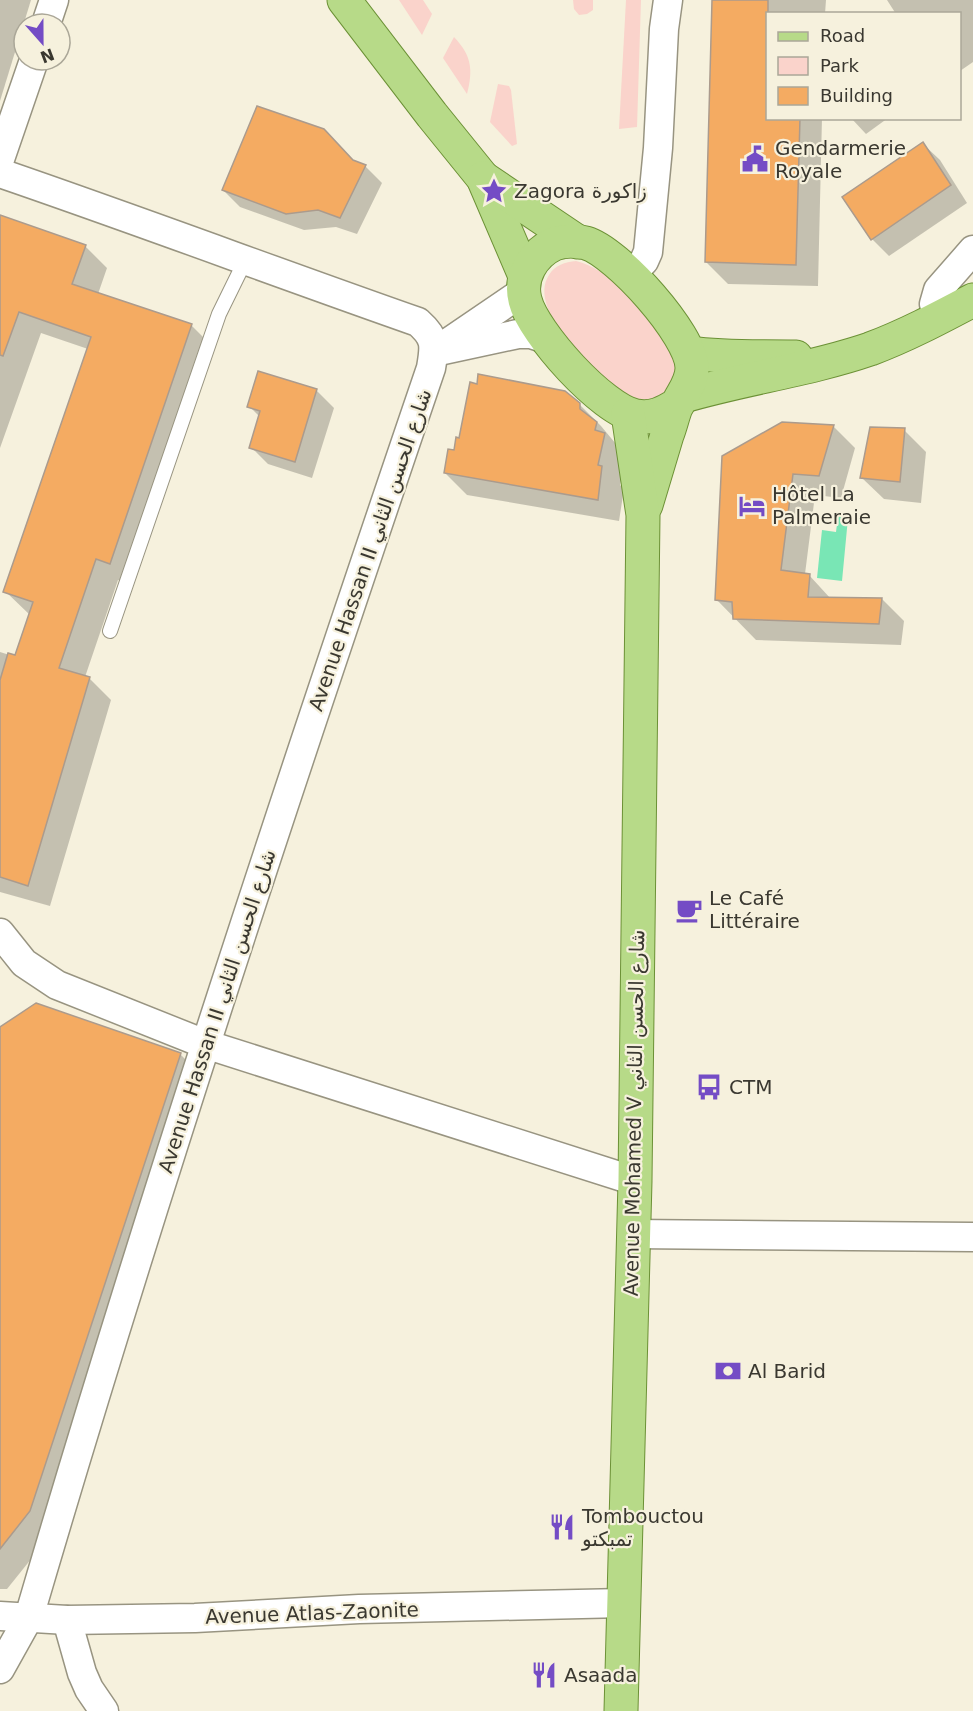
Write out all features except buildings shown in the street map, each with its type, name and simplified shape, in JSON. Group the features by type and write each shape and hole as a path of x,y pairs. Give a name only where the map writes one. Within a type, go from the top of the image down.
{"main road":[{"path":"344,0 483,178 578,242"},
{"path":"483,178 525,283"},
{"path":"643,515 681,400 692,374 690,353 666,316 632,275 600,250 578,242 556,244 542,251 532,262 525,283 524,298 533,319 564,360 614,407 628,414 649,417 665,412 681,400 717,387 797,370 891,341 973,300"},
{"path":"690,353 723,357 837,359"},
{"path":"628,414 643,515"},
{"name":"Avenue Mohamed V شارع الحسن الثاني","path":"621,1711 634,1180 643,515"}],"street":[{"path":"632,275 648,252 668,0"},
{"path":"0,159 30,72"},
{"path":"0,173 418,322 429,332 434,341 434,352"},
{"path":"938,319 934,304 938,290 973,250"},
{"path":"434,352 525,283"},
{"path":"434,352 518,334 531,334 546,339"},
{"name":"Avenue Hassan II شارع الحسن الثاني","path":"0,1669 29,1617 161,1180 341,630 427,379 434,352"},
{"path":"0,933 24,963 57,985 205,1044 634,1180"},
{"path":"633,1234 973,1237"},
{"name":"Avenue Atlas-Zaonite","path":"0,1616 67,1620 624,1603"},
{"path":"67,1620 82,1673 89,1689 104,1711"}],"lane":[{"path":"110,631 219,314 245,261"}],"green space":[{"path":"399,0 423,0 432,14 422,35"},
{"path":"573,0 593,0 593,10 579,15 574,9"},
{"path":"626,0 641,0 637,127 619,129"},
{"path":"454,37 468,57 470,64 467,94 443,58"},
{"path":"498,84 509,86 511,90 517,144 512,146 490,122"},
{"path":"576,261 599,271 620,286 641,308 665,341 673,358 676,373 672,387 659,396 640,399 616,387 585,359 556,325 547,307 544,290 549,275 557,266"}],"shaded area":[{"path":"838,516 848,518 842,581 817,578 822,530 836,532"}],"place":[{"name":"Gendarmerie Royale","path":"755,159"},
{"name":"Zagora زاكورة","path":"494,191"},
{"name":"Hôtel La Palmeraie","path":"752,506"},
{"name":"Le Café Littéraire","path":"689,910"},
{"name":"CTM","path":"709,1087"},
{"name":"Al Barid","path":"728,1371"},
{"name":"Tombouctou تمبكتو","path":"562,1527"},
{"name":"Asaada","path":"544,1675"}]}
